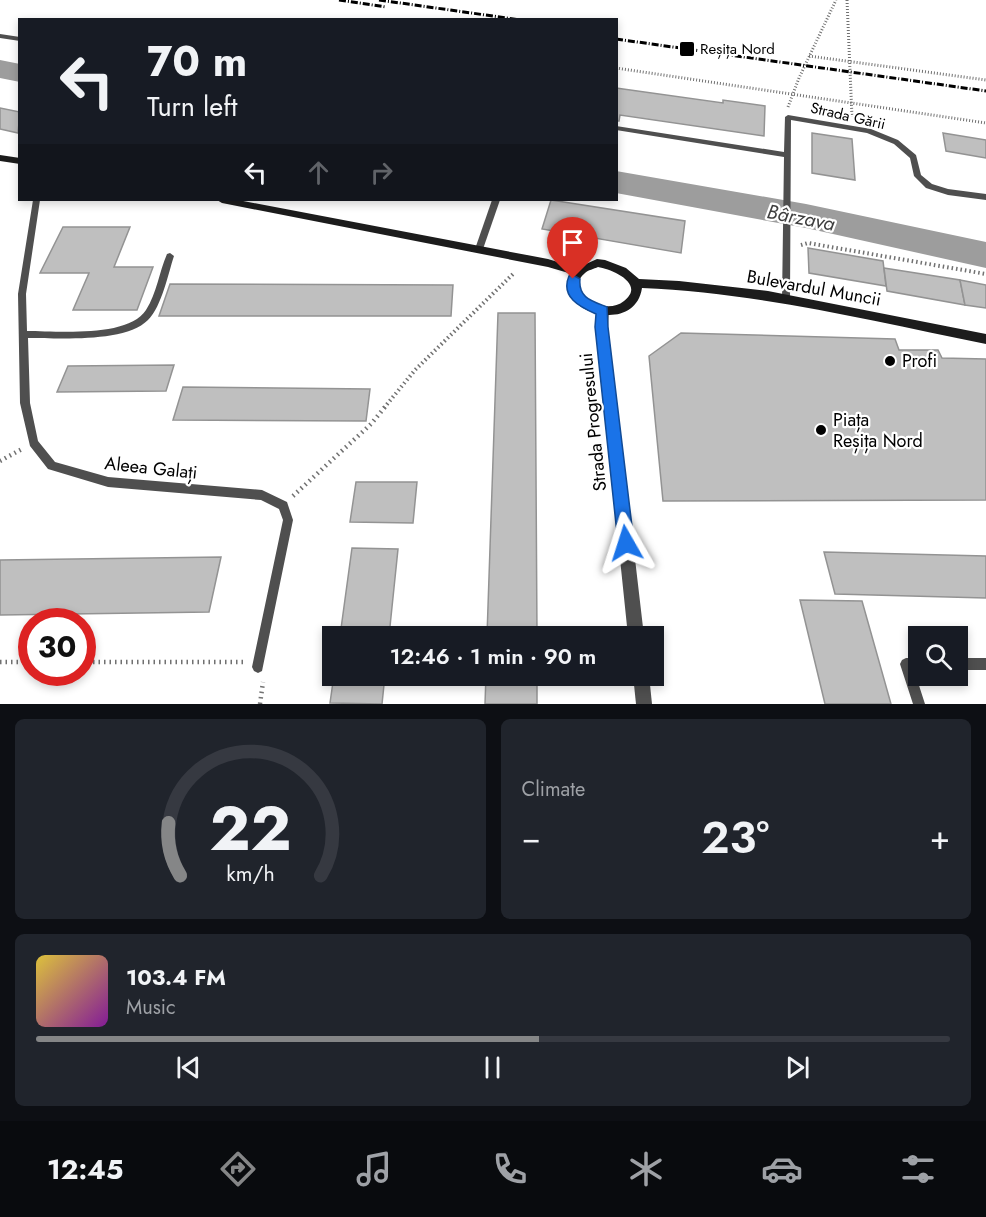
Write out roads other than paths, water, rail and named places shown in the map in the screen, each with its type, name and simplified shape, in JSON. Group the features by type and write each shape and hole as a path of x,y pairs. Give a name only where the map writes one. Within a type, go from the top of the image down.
{"street":[{"path":"0,158 18,161"},
{"path":"227,201 548,262 578,272"},
{"path":"609,263 621,267 630,274 635,283 636,292 633,300 625,307 603,311 592,308 576,296 573,287 578,272 586,266 609,263"},
{"name":"Bulevardul Muncii","path":"635,283 683,284 786,300 986,339"},
{"name":"Strada Progresului","path":"603,311 602,327 635,626"},
{"path":"642,686 644,704"}],"lane":[{"path":"0,36 18,39"},
{"name":"Strada Gării","path":"786,300 788,117 869,131 896,142 913,157 918,176 929,186 948,192 986,198"},
{"path":"618,128 786,155"},
{"name":"Aleea Galați","path":"36,201 22,294 25,403 33,443 52,466 108,482 262,495 283,506 288,520 258,667"},
{"path":"479,249 496,201"},
{"path":"23,334 117,332 139,324 148,315 170,255"},
{"path":"968,664 986,664"},
{"path":"913,686 919,704"}],"waterway":[{"name":"Bârzava","path":"0,69 18,73"},
{"name":"Bârzava","path":"618,182 806,216 986,255"}],"railway":[{"path":"339,0 386,7"},
{"path":"379,0 507,18"},
{"path":"618,39 986,91"}],"place":[{"name":"Reșița Nord","path":"687,49"},
{"name":"Profi","path":"890,361"},
{"name":"Piața Reșița Nord","path":"821,430"}]}
